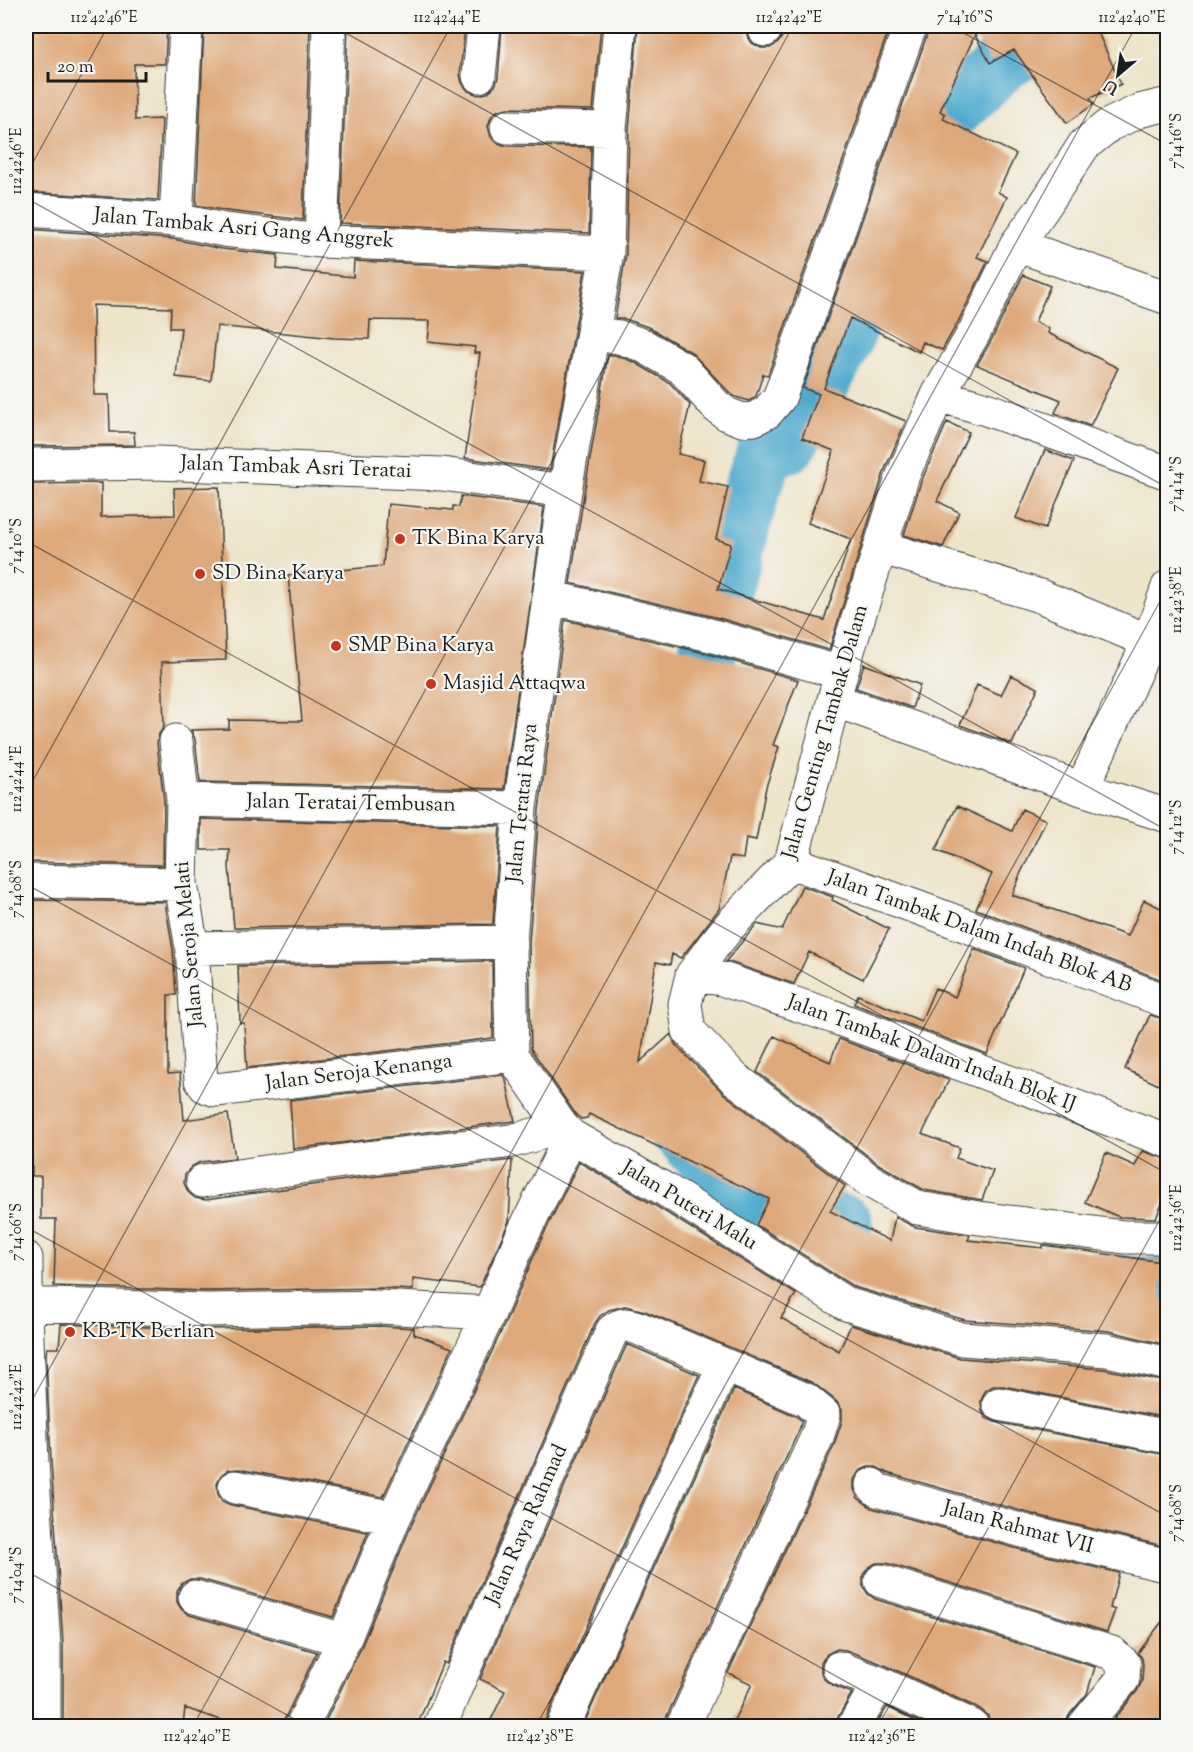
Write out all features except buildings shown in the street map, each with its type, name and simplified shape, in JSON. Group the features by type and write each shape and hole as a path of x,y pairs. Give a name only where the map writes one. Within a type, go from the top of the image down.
{"street":[{"path":"176,220 186,26"},
{"path":"321,241 329,26"},
{"path":"479,76 484,26"},
{"name":"Jalan Teratai Raya","path":"512,1055 510,942 520,808 565,491 607,253 610,129 620,26"},
{"path":"593,334 619,337 642,345 682,368 717,407 727,414 741,420 754,419 767,412 779,398 792,364 910,26"},
{"name":"Jalan Genting Tambak Dalam","path":"1167,104 1139,111 1109,125 1084,145 1016,245 975,331 938,395 903,475 838,686 790,862 764,892 733,922 692,975 685,1004 689,1031 734,1078 870,1181 918,1208 1124,1237 1167,1237"},
{"path":"507,127 610,129"},
{"name":"Jalan Tambak Asri Gang Anggrek","path":"26,210 176,220 224,230 321,241 607,253"},
{"path":"1016,245 1167,298"},
{"path":"938,395 986,409 1167,473"},
{"name":"Jalan Tambak Asri Teratai","path":"26,465 156,463 442,474 565,491"},
{"path":"880,547 1040,596 1158,645"},
{"path":"1082,789 1158,645 1167,587"},
{"path":"549,597 719,637 1082,789 1167,816"},
{"name":"Jalan Seroja Melati","path":"176,741 183,800 181,884 192,948 201,1080 205,1086"},
{"name":"Jalan Teratai Tembusan","path":"183,800 520,808"},
{"name":"Jalan Tambak Dalam Indah Blok AB","path":"790,862 930,912 1167,1002"},
{"path":"26,881 181,884"},
{"path":"192,948 510,942"},
{"name":"Jalan Tambak Dalam Indah Blok IJ","path":"692,975 722,979 834,1017 1167,1141"},
{"path":"512,1055 566,1132"},
{"name":"Jalan Seroja Kenanga","path":"205,1086 216,1090 512,1055"},
{"path":"203,1181 566,1132"},
{"path":"302,1726 344,1640 394,1518 489,1313 566,1132"},
{"name":"Jalan Puteri Malu","path":"566,1132 666,1190 846,1304 962,1339 1107,1350 1167,1364"},
{"path":"26,1258 26,1295"},
{"path":"26,1304 207,1310 380,1306 489,1313"},
{"path":"26,1314 35,1646 44,1726"},
{"name":"Jalan Raya Rahmad","path":"440,1726 612,1331 618,1326 627,1324 724,1365"},
{"path":"563,1726 724,1365 806,1400 824,1415 817,1437 683,1726"},
{"path":"999,1404 1167,1437"},
{"name":"Jalan Rahmat VII","path":"872,1485 877,1490 1027,1532 1167,1566"},
{"path":"235,1487 394,1518"},
{"path":"881,1581 1112,1653 1124,1664 1123,1679 1084,1726"},
{"path":"195,1597 344,1640"},
{"path":"839,1668 879,1683 972,1726"},
{"path":"854,1726 879,1683"}],"waterway":[{"path":"674,728 700,679 751,491 766,452 788,444 841,347 897,211 949,113 1004,62 1064,26"},
{"path":"670,1121 724,1178 768,1206 844,1224"},
{"path":"1082,1281 1168,1288"}],"place":[{"name":"TK Bina Karya","path":"400,539"},
{"name":"SD Bina Karya","path":"200,574"},
{"name":"SMP Bina Karya","path":"336,646"},
{"name":"Masjid Attaqwa","path":"431,684"},
{"name":"KB-TK Berlian","path":"70,1332"}]}
